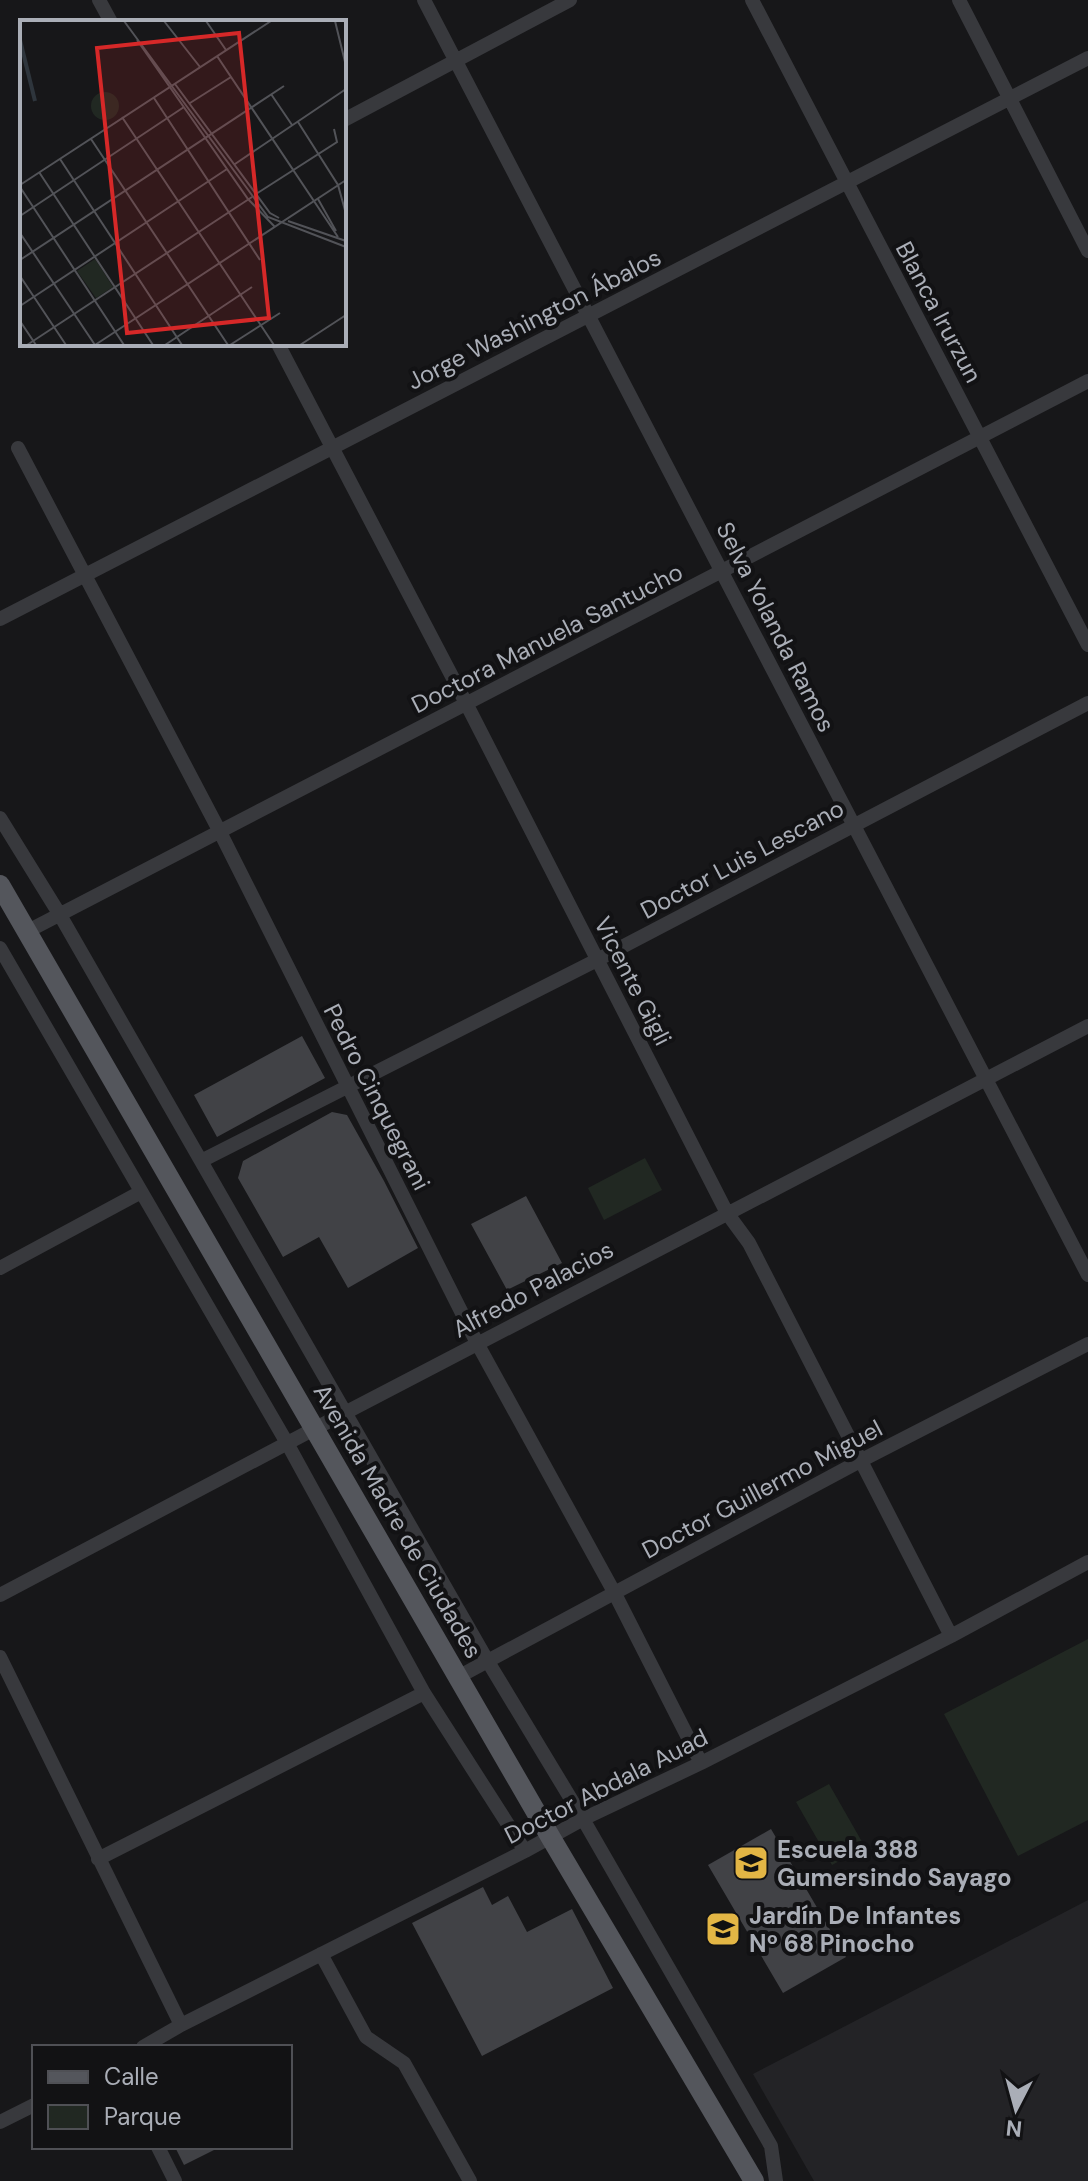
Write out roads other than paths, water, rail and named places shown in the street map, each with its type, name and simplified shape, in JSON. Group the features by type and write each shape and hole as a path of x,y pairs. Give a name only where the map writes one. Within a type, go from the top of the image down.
{"main road":[{"name":"Avenida Madre de Ciudades","path":"0,885 551,1838 754,2181"}],"street":[{"path":"99,0 110,20"},
{"name":"Selva Yolanda Ramos","path":"424,0 1088,1275"},
{"path":"346,119 570,0"},
{"name":"Blanca Irurzun","path":"752,0 1088,645"},
{"path":"959,0 1088,251"},
{"name":"Jorge Washington Ábalos","path":"0,619 1088,58"},
{"name":"Vicente Gigli","path":"279,346 727,1213 749,1243 951,1636"},
{"name":"Doctora Manuela Santucho","path":"26,932 1088,381"},
{"name":"Pedro Cinquegrani","path":"18,448 220,832 477,1343 614,1592 701,1763"},
{"name":"Doctor Luis Lescano","path":"201,1161 597,960 1088,703"},
{"path":"0,818 60,915 344,1413 771,2146 776,2181"},
{"path":"0,948 287,1443 424,1693 525,1851"},
{"name":"Alfredo Palacios","path":"0,1595 1088,1026"},
{"path":"0,1268 141,1192"},
{"name":"Doctor Guillermo Miguel","path":"458,1677 860,1461 1088,1344"},
{"name":"Doctor Abdala Auad","path":"146,2045 583,1819 951,1636 1088,1562"},
{"path":"0,1657 181,2025"},
{"path":"98,1859 424,1693"},
{"path":"321,1954 366,2037 404,2063 470,2181"},
{"path":"0,2122 32,2106"},
{"path":"159,2149 175,2181"}],"place":[{"name":"Escuela 388 Gumersindo Sayago","path":"751,1863"},
{"name":"Jardín De Infantes Nº 68 Pinocho","path":"723,1929"}]}
